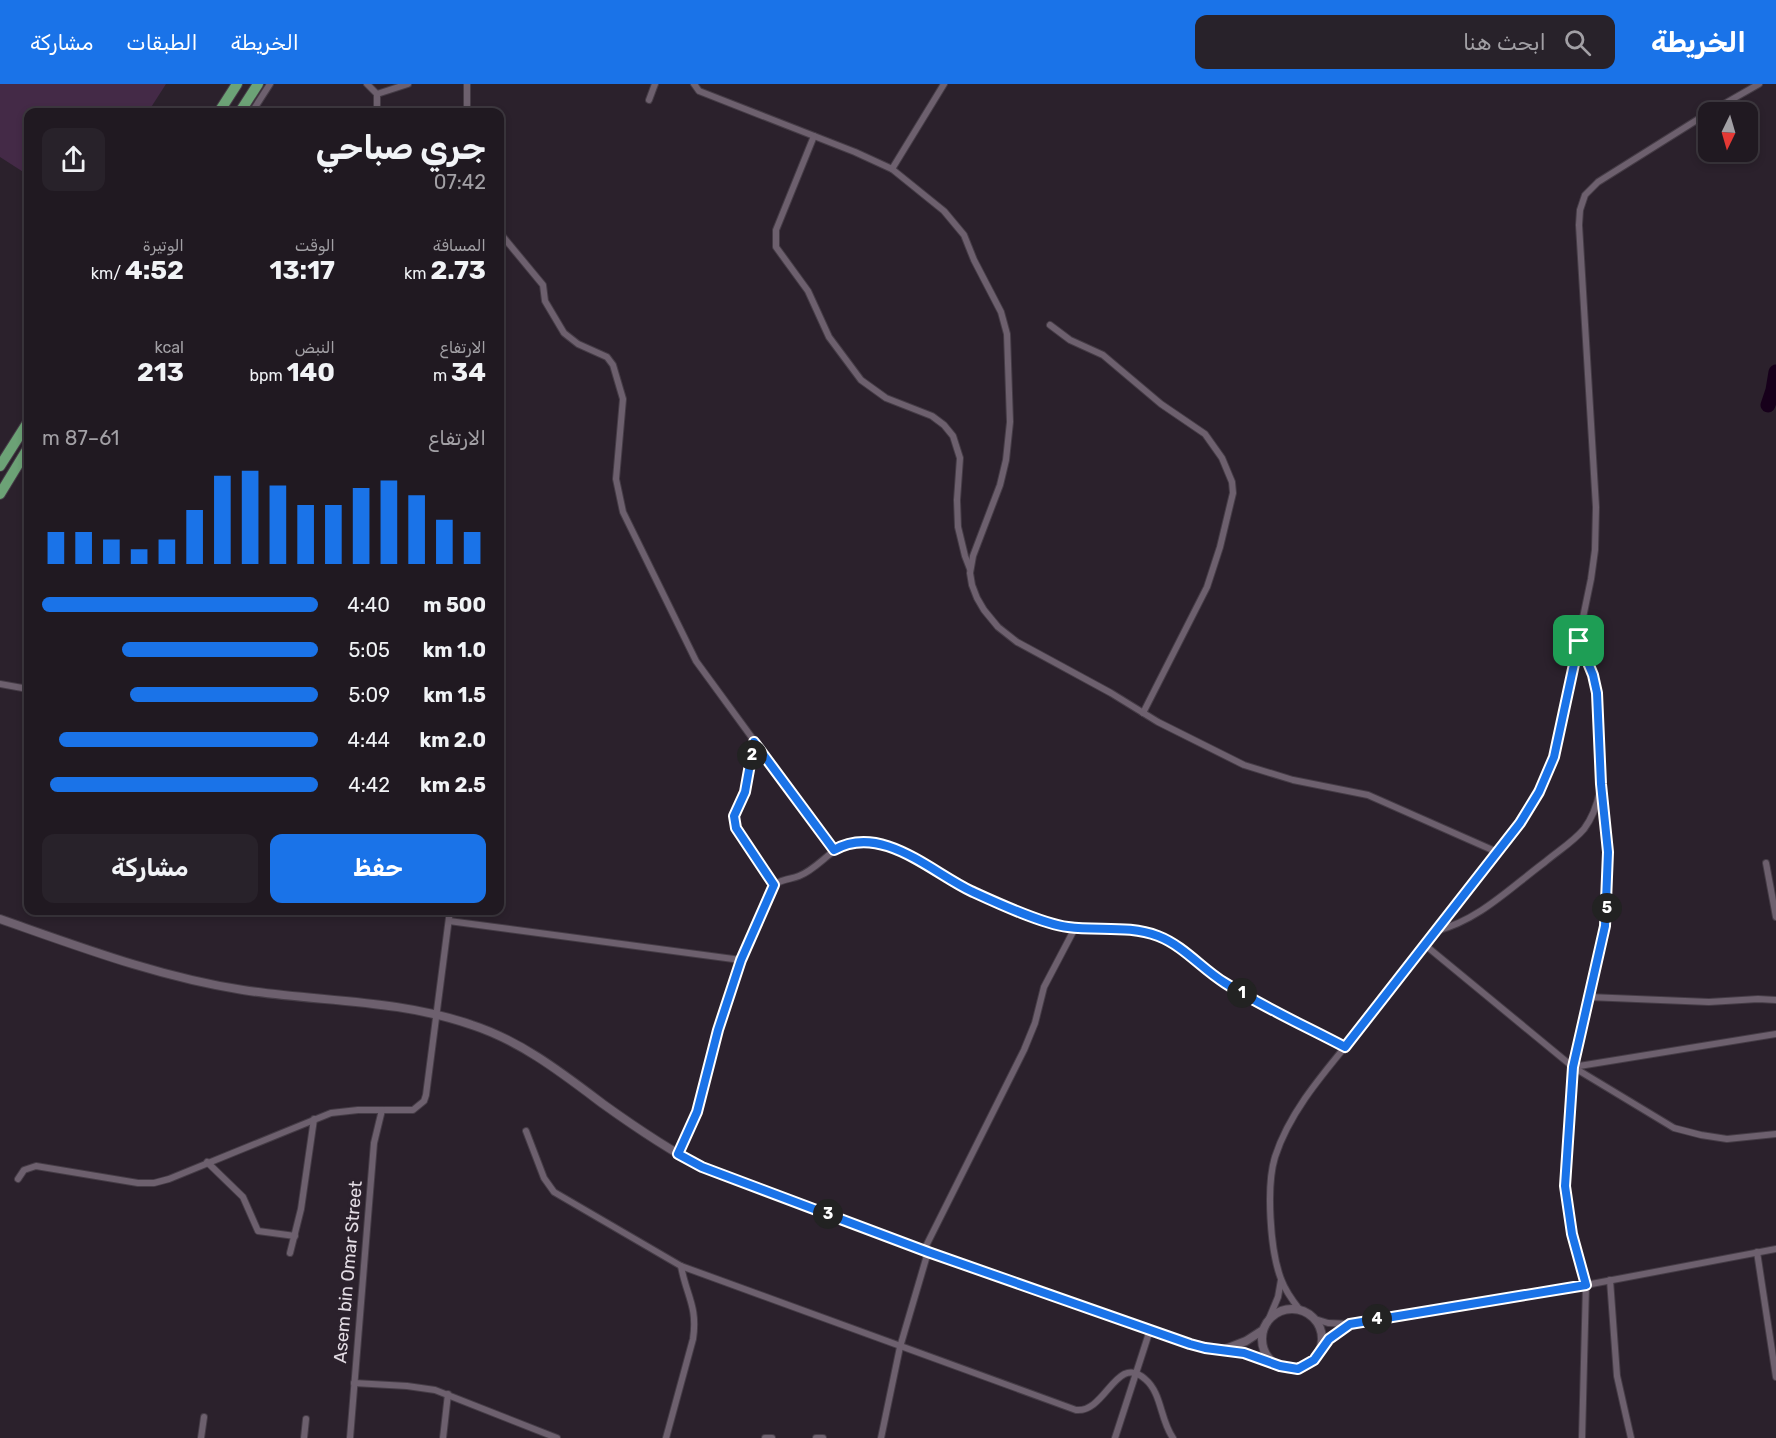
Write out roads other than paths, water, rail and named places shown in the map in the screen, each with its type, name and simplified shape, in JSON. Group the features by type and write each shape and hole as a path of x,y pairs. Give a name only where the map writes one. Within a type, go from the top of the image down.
{"highway":[{"path":"222,108 237,84"},
{"path":"243,108 258,84"},
{"path":"0,466 24,428"},
{"path":"0,494 24,455"}],"street":[{"path":"255,108 270,84"},
{"path":"367,84 377,94 377,108"},
{"path":"377,94 408,84"},
{"path":"466,84 467,108"},
{"path":"649,100 655,84"},
{"path":"694,84 699,91 892,169 939,206 957,226 999,307 1005,325 1010,431 1000,485 970,570"},
{"path":"892,169 944,84"},
{"path":"1728,102 1759,84"},
{"path":"1698,120 1602,178 1589,190 1582,205 1579,225 1596,521 1592,579 1554,757 1539,792 1520,823 1345,1047 1291,1120 1274,1159 1270,1180 1271,1225 1281,1279 1300,1310 1315,1319 1328,1323 1350,1324 1586,1285 1776,1249"},
{"path":"814,136 776,230 776,247 808,291 829,337 861,380 886,398 932,416 944,424 953,436 960,458 958,527 972,585 979,602 993,621 1024,646 1190,739 1253,768 1300,781 1368,795 1497,852"},
{"path":"504,238 543,285 544,302 564,333 578,344 607,357 614,365 623,404 616,479 622,512 696,661 834,850"},
{"path":"1050,325 1070,340 1103,355 1161,404 1205,434 1222,458 1232,482 1233,493 1220,547 1207,587 1143,713"},
{"path":"1579,641 1593,675 1597,693 1601,784 1607,828 1607,900 1603,937 1573,1067 1565,1186 1572,1234 1586,1285 1582,1438"},
{"path":"0,684 24,688"},
{"path":"754,742 745,792 734,820 736,828 774,885"},
{"path":"1435,932 1475,916 1572,842 1584,829 1594,812 1601,784"},
{"path":"678,1154 697,1112 718,1030 741,960 774,885 809,872 842,845 858,842 888,847 922,862 989,899 1053,924 1075,928 1118,928 1158,936 1179,948 1227,985 1345,1047"},
{"path":"1766,863 1776,917"},
{"path":"18,1179 24,1170 36,1166 146,1184 169,1179 314,1119 340,1111 413,1110 424,1101 450,915"},
{"path":"0,919 82,948 181,978 244,990 399,1006 437,1013 475,1025 513,1042 558,1069 604,1105 678,1154 702,1167 926,1251 1190,1344 1254,1356 1280,1366 1298,1369 1314,1360 1329,1339 1350,1324"},
{"path":"449,921 741,960"},
{"path":"881,1438 900,1347 926,1251 1033,1031 1044,987 1075,928"},
{"path":"1425,945 1573,1067 1674,1128 1701,1135 1727,1138 1776,1134"},
{"path":"1588,997 1708,1002 1776,1000"},
{"path":"1573,1067 1776,1034"},
{"name":"Asem bin Omar Street","path":"350,1438 374,1143 382,1110"},
{"path":"290,1253 295,1236 314,1119"},
{"path":"526,1131 544,1178 554,1192 681,1266 1076,1410 1085,1410 1094,1406 1117,1378 1129,1373 1136,1374 1146,1380 1154,1390 1164,1422 1173,1438"},
{"path":"207,1162 243,1197 258,1231 295,1236"},
{"path":"1757,1252 1776,1377"},
{"path":"666,1438 695,1324 693,1305 681,1266"},
{"path":"1280,1366 1265,1352 1262,1341 1263,1330 1278,1297 1281,1279"},
{"path":"1610,1280 1617,1376 1631,1438"},
{"path":"1268,1321 1282,1311 1300,1310"},
{"path":"1315,1319 1322,1339 1319,1352"},
{"path":"1115,1438 1150,1330"},
{"path":"1223,1350 1246,1341 1263,1330"},
{"path":"354,1383 421,1388 448,1394 557,1438"},
{"path":"443,1438 448,1394"},
{"path":"201,1438 204,1417"},
{"path":"304,1438 306,1419"},
{"path":"765,1438 772,1438"},
{"path":"816,1438 823,1438"}],"waterway":[{"path":"1768,405 1776,372"}]}
